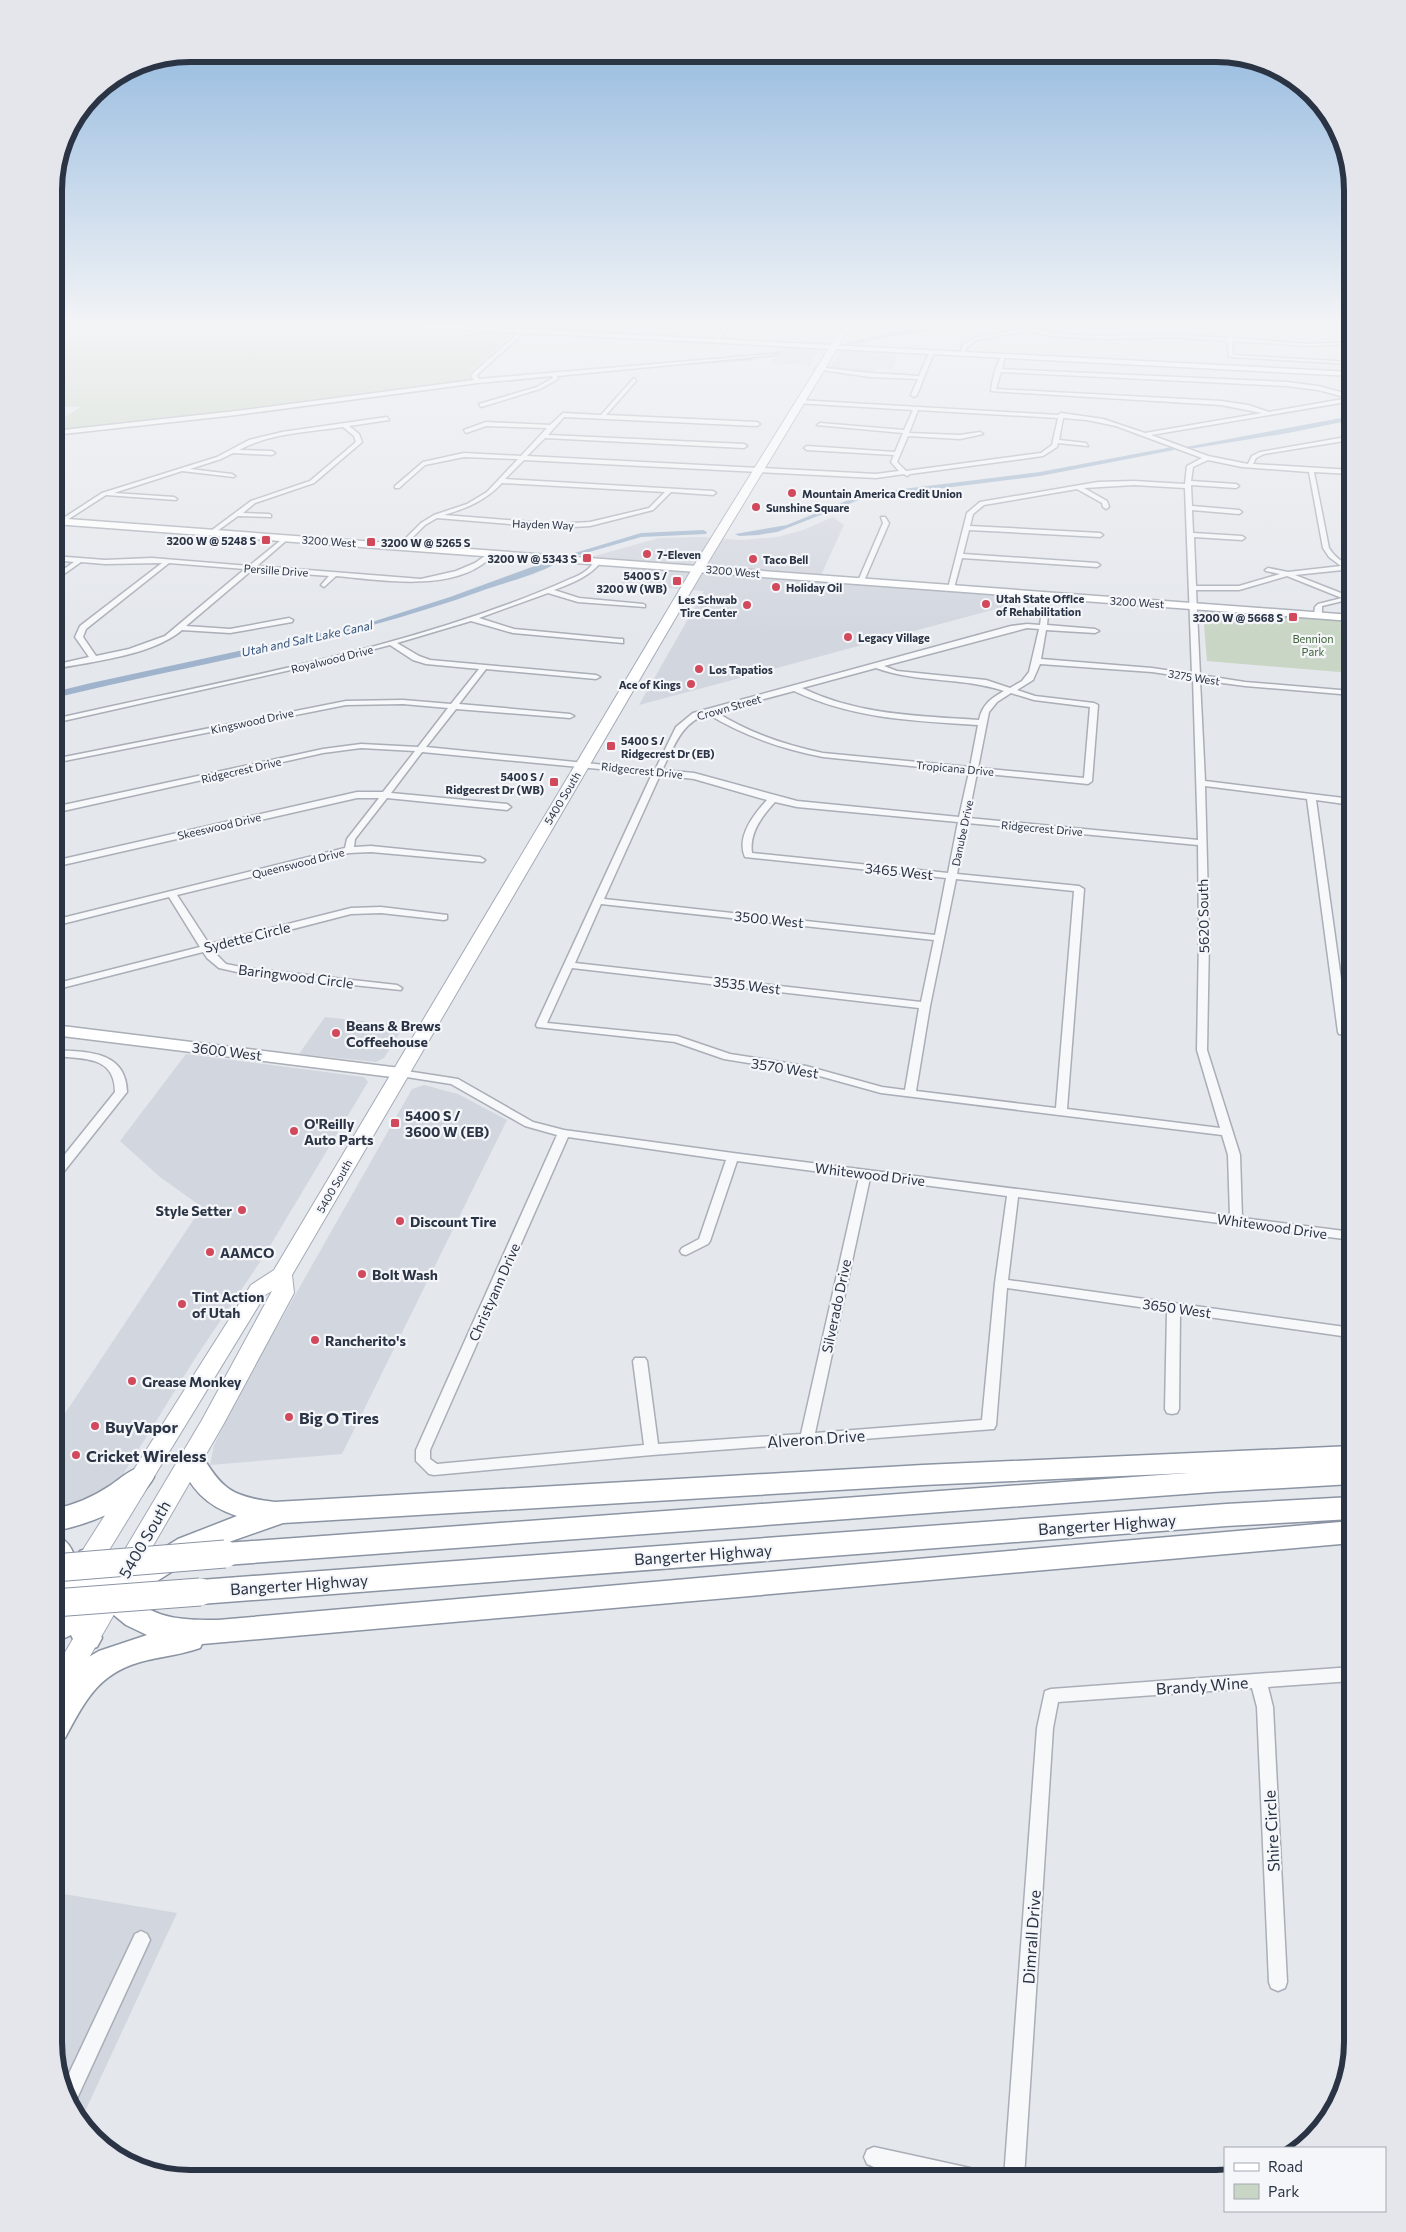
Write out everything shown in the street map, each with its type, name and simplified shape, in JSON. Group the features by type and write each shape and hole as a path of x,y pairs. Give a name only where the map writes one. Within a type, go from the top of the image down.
{"highway":[{"path":"191,1459 194,1470 206,1488 230,1503 259,1511 291,1512 913,1476 1344,1456"},
{"path":"63,1567 1202,1482 1344,1474"},
{"path":"63,1518 78,1516 96,1509 141,1477"},
{"name":"Bangerter Highway","path":"66,1612 200,1592 1226,1515 1344,1508"},
{"path":"101,1577 188,1548 232,1528 291,1512"},
{"path":"101,1577 138,1618 167,1631 218,1632 1344,1533"},
{"path":"66,1612 101,1577 131,1561"},
{"path":"63,1578 66,1612"},
{"path":"63,1712 76,1690 97,1667 139,1651 218,1632"}],"main road":[{"name":"5400 South","path":"63,1632 66,1612 101,1577 141,1477 258,1290 282,1275 582,764 783,428"},
{"name":"5400 South","path":"131,1561 191,1459 282,1293 282,1275"}],"street":[{"path":"63,432 98,428"},
{"path":"63,518 104,494 219,458 251,441 264,437 323,428"},
{"path":"211,533 253,502 305,486 326,470 359,442 357,435 348,428"},
{"path":"466,431 474,428"},
{"path":"400,547 424,524 436,516 480,499 551,428"},
{"path":"854,428 960,437 980,434"},
{"path":"907,474 895,464 908,428"},
{"path":"397,488 419,467 442,458 472,455 865,476 907,474 1033,456 1053,448 1059,428"},
{"path":"1128,428 1208,458 1250,465 1344,471"},
{"path":"1146,434 1180,428"},
{"path":"543,436 744,446"},
{"path":"1250,465 1254,457 1262,453 1344,439"},
{"path":"1056,441 1086,445"},
{"path":"807,448 898,454"},
{"path":"233,451 272,453"},
{"path":"1188,485 1190,466 1208,458"},
{"path":"182,469 232,476"},
{"path":"1311,469 1326,548 1331,556 1344,564"},
{"path":"501,480 572,488 713,493"},
{"path":"951,588 970,511 982,503 1078,487 1125,483 1236,486"},
{"name":"5620 South","path":"1188,485 1201,783 1204,938 1202,1050 1234,1155 1236,1221"},
{"path":"1078,487 1105,502 1106,507"},
{"name":"Hayden Way","path":"436,516 557,526 590,524 651,509 670,490"},
{"path":"104,494 174,499"},
{"path":"1189,508 1239,512"},
{"path":"235,514 268,516"},
{"path":"860,581 886,523 882,518"},
{"name":"3200 West","path":"63,521 1344,617"},
{"path":"965,528 1100,535"},
{"path":"1191,535 1242,538"},
{"path":"63,665 148,647 168,638 286,538"},
{"name":"Persille Drive","path":"63,559 168,561 432,580 480,563 491,554"},
{"path":"959,556 1096,565"},
{"path":"63,572 80,560"},
{"path":"94,659 81,643 80,633 89,623 168,561"},
{"name":"Royalwood Drive","path":"63,719 156,697 317,664 392,644 474,618 549,591 583,576 598,562"},
{"path":"1192,588 1239,588 1287,574 1344,568"},
{"path":"1268,570 1287,574 1344,595"},
{"path":"324,585 335,574"},
{"path":"549,591 578,600 643,606"},
{"name":"Danube Drive","path":"910,1094 926,1006 984,723 990,703 1033,674 1047,595"},
{"path":"1318,615 1318,607 1320,605 1344,600"},
{"path":"474,618 513,631 620,640"},
{"path":"181,628 230,631 289,620"},
{"name":"Crown Street","path":"541,1025 658,771 685,722 710,712 1014,628 1042,627 1095,631"},
{"path":"392,644 416,658 429,662 596,677"},
{"name":"3275 West","path":"1036,661 1152,670 1196,678 1344,692"},
{"path":"877,666 896,673 986,682 1009,690"},
{"name":"Queenswood Drive","path":"63,921 349,850 351,840 384,795 483,668"},
{"path":"796,688 827,703 848,709 880,714 984,723"},
{"name":"Tropicana Drive","path":"710,712 753,736 794,749 823,755 1088,781 1094,705 1034,698 1009,690"},
{"name":"Kingswood Drive","path":"63,759 336,704 386,701 570,716"},
{"name":"Ridgecrest Drive","path":"63,808 342,748 374,746 658,771 721,782 772,800 1202,844"},
{"path":"1201,783 1259,788 1312,798 1344,801"},
{"name":"Skeeswood Drive","path":"63,862 344,797 384,795 506,807"},
{"path":"1312,798 1344,1006"},
{"name":"3465 West","path":"772,800 756,818 747,844 748,855 1079,889 1061,1111"},
{"path":"349,850 371,849 480,860"},
{"name":"Baringwood Circle","path":"172,894 205,948 216,962 232,968 397,988"},
{"name":"3500 West","path":"598,900 940,938"},
{"name":"Sydette Circle","path":"63,985 350,911 381,910 444,917"},
{"name":"3535 West","path":"569,965 926,1006"},
{"name":"3570 West","path":"541,1025 677,1039 743,1061 806,1069 870,1088 1226,1132"},
{"name":"3600 West","path":"63,1031 400,1073"},
{"path":"63,1053 106,1059 114,1065 122,1084 121,1092 63,1165"},
{"name":"Whitewood Drive","path":"400,1073 454,1081 529,1124 564,1133 733,1157 1344,1235"},
{"name":"Christyann Drive","path":"423,1450 564,1133"},
{"path":"686,1251 704,1240 733,1157"},
{"name":"Silverado Drive","path":"807,1439 864,1174"},
{"name":"Alveron Drive","path":"423,1450 423,1461 434,1470 446,1470 652,1450 990,1425 1002,1283 1013,1193"},
{"name":"3650 West","path":"1002,1283 1344,1332"},
{"path":"1172,1409 1174,1308"},
{"path":"640,1361 652,1450"},
{"name":"Brandy Wine","path":"1051,1696 1344,1675"},
{"name":"Shire Circle","path":"1258,1681 1265,1707 1278,1982"},
{"name":"Dimrall Drive","path":"1015,2170 1045,1728 1051,1696"},
{"path":"71,2088 141,1940"},
{"path":"874,2156 934,2170"}],"shaded area":[{"path":"833,517 844,525 821,575 1038,592 1037,598 639,705 704,591 620,584 637,561 591,557 659,538 701,537 742,540 777,537 803,530"},
{"path":"325,1017 404,1026 384,1058 376,1062 299,1054"},
{"path":"186,1054 364,1077 368,1082 264,1256 196,1357 115,1486 75,1507 63,1508 63,1416 202,1207 160,1177 120,1141"},
{"path":"424,1085 458,1094 507,1120 342,1454 210,1465 214,1445 247,1380 412,1089"},
{"path":"63,1894 177,1913 84,2113 72,2090 64,2058"}],"green space":[{"path":"63,428 89,428 63,431"},
{"name":"Bennion Park","path":"1208,611 1344,621 1344,672 1207,661 1203,613"}],"waterway":[{"name":"Utah and Salt Lake Canal","path":"1189,447 1302,428"},
{"name":"Utah and Salt Lake Canal","path":"739,534 758,533 789,526 863,496 1040,474 1172,449"},
{"name":"Utah and Salt Lake Canal","path":"572,555 641,535 703,532"},
{"name":"Utah and Salt Lake Canal","path":"63,693 127,677 349,630 401,616 554,562"}],"place":[{"name":"Mountain America Credit Union","path":"792,493"},
{"name":"Sunshine Square","path":"756,507"},
{"name":"3200 W @ 5248 S","path":"266,540"},
{"name":"3200 W @ 5265 S","path":"371,542"},
{"name":"7-Eleven","path":"647,554"},
{"name":"3200 W @ 5343 S","path":"587,558"},
{"name":"Taco Bell","path":"753,559"},
{"name":"5400 S / 3200 W (WB)","path":"677,581"},
{"name":"Holiday Oil","path":"776,587"},
{"name":"Utah State Office of Rehabilitation","path":"986,604"},
{"name":"Les Schwab Tire Center","path":"747,605"},
{"name":"3200 W @ 5668 S","path":"1293,617"},
{"name":"Legacy Village","path":"848,637"},
{"name":"Los Tapatios","path":"699,669"},
{"name":"Ace of Kings","path":"691,684"},
{"name":"5400 S / Ridgecrest Dr (EB)","path":"611,746"},
{"name":"5400 S / Ridgecrest Dr (WB)","path":"554,782"},
{"name":"Beans & Brews Coffeehouse","path":"336,1033"},
{"name":"5400 S / 3600 W (EB)","path":"395,1123"},
{"name":"O'Reilly Auto Parts","path":"294,1131"},
{"name":"Style Setter","path":"242,1210"},
{"name":"Discount Tire","path":"400,1221"},
{"name":"AAMCO","path":"210,1252"},
{"name":"Bolt Wash","path":"362,1274"},
{"name":"Tint Action of Utah","path":"182,1304"},
{"name":"Rancherito's","path":"315,1340"},
{"name":"Grease Monkey","path":"132,1381"},
{"name":"Big O Tires","path":"289,1417"},
{"name":"BuyVapor","path":"95,1426"},
{"name":"Cricket Wireless","path":"76,1455"}]}
